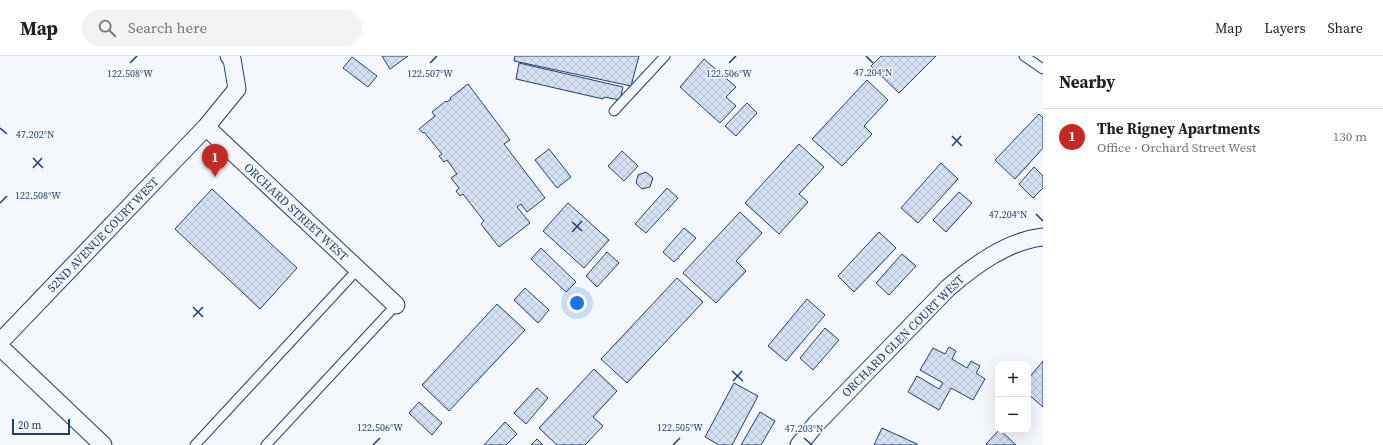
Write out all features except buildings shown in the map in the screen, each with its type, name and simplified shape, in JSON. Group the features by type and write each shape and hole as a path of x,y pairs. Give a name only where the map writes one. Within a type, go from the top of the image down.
{"street":[{"path":"206,127 237,89 232,59 229,56"},
{"name":"ORCHARD STREET WEST","path":"206,127 396,305"},
{"name":"52ND AVENUE COURT WEST","path":"0,342 206,127"},
{"name":"ORCHARD GLEN COURT WEST","path":"799,445 816,424 959,278 988,258 1009,247 1024,240 1043,237"},
{"path":"0,347 103,445"}],"lane":[{"path":"614,111 665,56"},
{"path":"1024,56 1043,69"},
{"path":"195,445 358,270"},
{"path":"266,445 396,305"}],"place":[{"name":"The Rigney Apartments","path":"215,177"}]}
